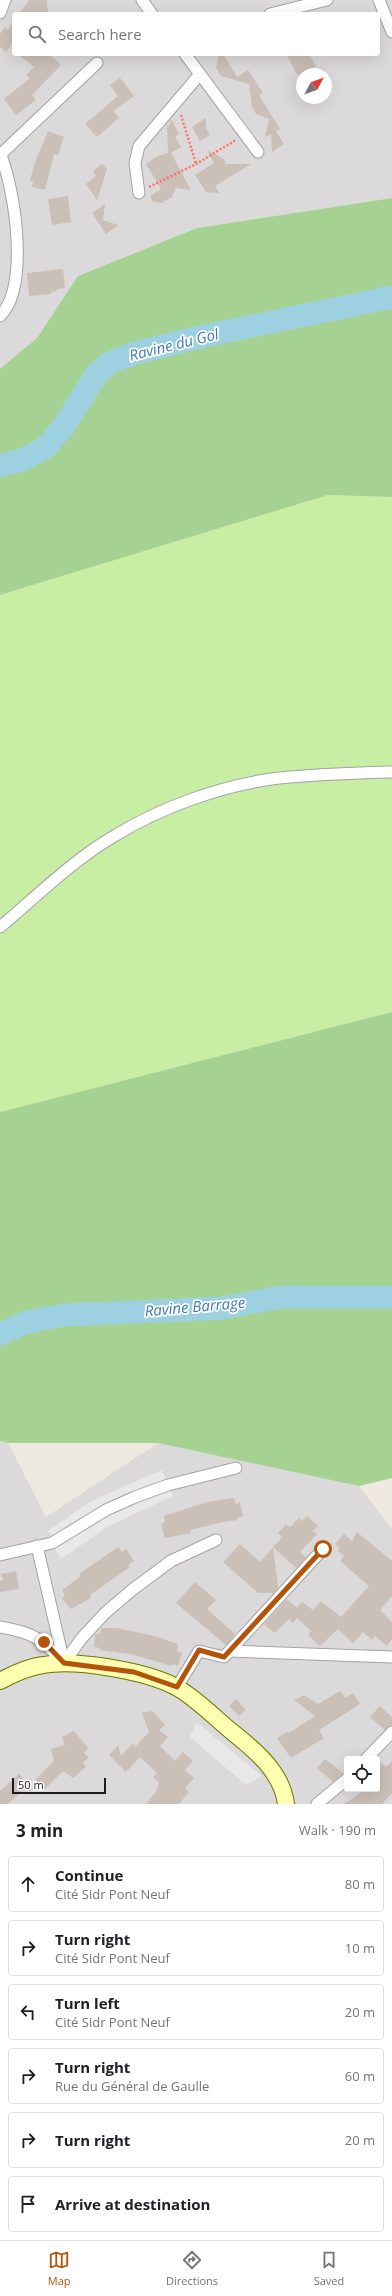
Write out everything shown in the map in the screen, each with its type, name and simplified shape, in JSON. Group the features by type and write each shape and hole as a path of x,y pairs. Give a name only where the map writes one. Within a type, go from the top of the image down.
{"main road":[{"path":"0,1681 17,1672 42,1665 64,1663 134,1672 177,1687 249,1746 278,1778 286,1804"},
{"path":"278,1778 279,1804"}],"street":[{"path":"0,13 5,0"},
{"path":"142,0 151,12"},
{"path":"277,12 312,2 327,0"},
{"path":"379,0 392,32"},
{"path":"186,56 258,152"},
{"path":"0,316 11,300 16,282 17,238 12,192 0,154 97,63"},
{"path":"139,192 135,163 139,146 200,74"},
{"path":"0,927 85,857 115,835 152,816 225,789 271,779 392,772"},
{"path":"0,1555 52,1543 106,1510 135,1496 168,1485 236,1468"},
{"path":"64,1663 81,1639 105,1613 132,1590 171,1561 216,1540"},
{"path":"37,1546 64,1663"},
{"path":"177,1687 199,1650 224,1657 323,1549"},
{"path":"0,1627 32,1634 44,1642 64,1663"},
{"path":"230,1651 392,1657"},
{"path":"369,1756 392,1732"},
{"path":"318,1804 344,1782"}],"path":[{"path":"177,101 196,164"},
{"path":"139,192 196,164 245,134"}],"shaded area":[{"path":"0,0 392,0 392,198 197,228 78,276 37,338 0,369"},
{"path":"0,1442 8,1443 46,1517 158,1443 359,1486 392,1529 392,1804 0,1804"},
{"path":"162,1470 173,1496 109,1526 61,1559 52,1543 56,1540 48,1531 91,1501"},
{"path":"196,1722 262,1776 246,1785 190,1737"}],"green space":[{"path":"392,198 392,497 328,495 0,595 0,369 37,338 78,276 197,228"},
{"path":"328,495 392,497 392,1012 0,1112 0,595"},
{"path":"392,1012 392,1478 359,1486 158,1443 8,1443 0,1441 0,1112"}],"building":[{"path":"29,0 47,0 48,12 20,12"},
{"path":"12,24 12,44 6,52 0,47 0,34 5,27 8,30"},
{"path":"20,56 51,56 61,65 32,95 36,100 16,115 4,99 30,78 26,75 34,67"},
{"path":"219,56 224,56 237,77 248,70 263,93 259,95 280,129 276,131 284,144 272,152 271,134 265,137 269,119 256,114 252,107 249,84 221,76 216,68"},
{"path":"287,56 310,56 316,66 312,68 296,68 296,72"},
{"path":"120,78 134,96 113,111 119,118 97,137 85,124 118,96 110,85"},
{"path":"206,118 206,129 210,135 200,141 192,127"},
{"path":"171,119 179,134 175,137 181,147 171,153 191,190 176,188 172,197 162,203 153,202 150,196 161,189 146,164 156,157 168,153 167,124 169,126"},
{"path":"48,131 64,137 58,155 54,154 45,190 32,187 33,181 30,181 34,165"},
{"path":"207,150 224,159 226,164 251,164 215,186 219,193 206,192 195,175 214,163"},
{"path":"102,164 107,169 97,200 86,184 96,176 93,171"},
{"path":"68,196 71,222 52,225 48,199"},
{"path":"105,204 103,220 118,225 106,234 92,213"},
{"path":"63,269 65,288 57,289 57,291 51,292 51,294 29,296 27,273"},
{"path":"234,1498 236,1504 240,1502 243,1516 237,1518 238,1520 222,1522 190,1530 191,1533 165,1538 161,1524 165,1522 164,1516 207,1502"},
{"path":"307,1516 318,1526 313,1531 317,1534 300,1552 306,1557 296,1568 273,1547 282,1537 278,1533 286,1524 290,1527 299,1518 302,1521"},
{"path":"357,1532 392,1561 392,1596 380,1610 392,1622 392,1639 387,1646 375,1636 372,1640 363,1632 353,1643 338,1629 320,1646 308,1635 311,1631 297,1618 293,1623 289,1619 274,1633 264,1624 287,1599 297,1608 302,1602 313,1610 321,1601 341,1617 369,1586 340,1561 344,1556 338,1551 340,1548 335,1544 344,1534 352,1541"},
{"path":"240,1544 260,1562 273,1547 278,1587 274,1593 258,1593 223,1562"},
{"path":"118,1547 122,1552 126,1549 134,1561 128,1565 130,1567 90,1595 91,1598 71,1609 62,1598 65,1596 62,1590 81,1576 79,1574"},
{"path":"16,1571 19,1589 0,1592 0,1581 3,1580 1,1574"},
{"path":"195,1582 216,1600 207,1609 235,1634 226,1645 176,1603"},
{"path":"101,1628 116,1628 155,1636 178,1644 177,1651 182,1653 178,1666 172,1664 171,1666 131,1654 99,1650 100,1648 94,1647 95,1634 100,1634"},
{"path":"340,1691 345,1698 353,1693 360,1704 319,1730 324,1738 291,1758 277,1738 287,1732 289,1733 315,1716 294,1700 304,1695 318,1704"},
{"path":"236,1699 246,1710 239,1716 229,1706"},
{"path":"380,1706 392,1717 392,1725 385,1730 370,1717"},
{"path":"152,1711 165,1725 159,1730 168,1737 160,1746 175,1761 183,1752 193,1761 185,1770 194,1778 185,1788 189,1792 179,1804 146,1804 157,1790 159,1782 153,1777 157,1773 140,1757 126,1772 109,1755 118,1745 121,1756 133,1743 135,1747 149,1732 142,1713"},
{"path":"74,1731 88,1748 84,1753 89,1757 83,1763 86,1767 73,1778 63,1771 45,1789 35,1780 54,1761 51,1749 65,1745 62,1737"},
{"path":"325,1759 343,1773 333,1782 317,1768"},
{"path":"392,1761 392,1793 382,1804 344,1804 362,1792 380,1792 380,1762 386,1767"},
{"path":"19,1774 29,1785 8,1804 0,1804 0,1791"}],"waterway":[{"name":"Ravine du Gol","path":"0,466 22,460 45,448 63,427 98,372 111,362 135,353 204,336 392,297"},
{"name":"Ravine Barrage","path":"0,1334 27,1322 64,1315 222,1308 281,1297 392,1297"}],"route":[{"path":"44,1642 64,1663 134,1672 177,1687 199,1650 224,1657 323,1549"}]}
